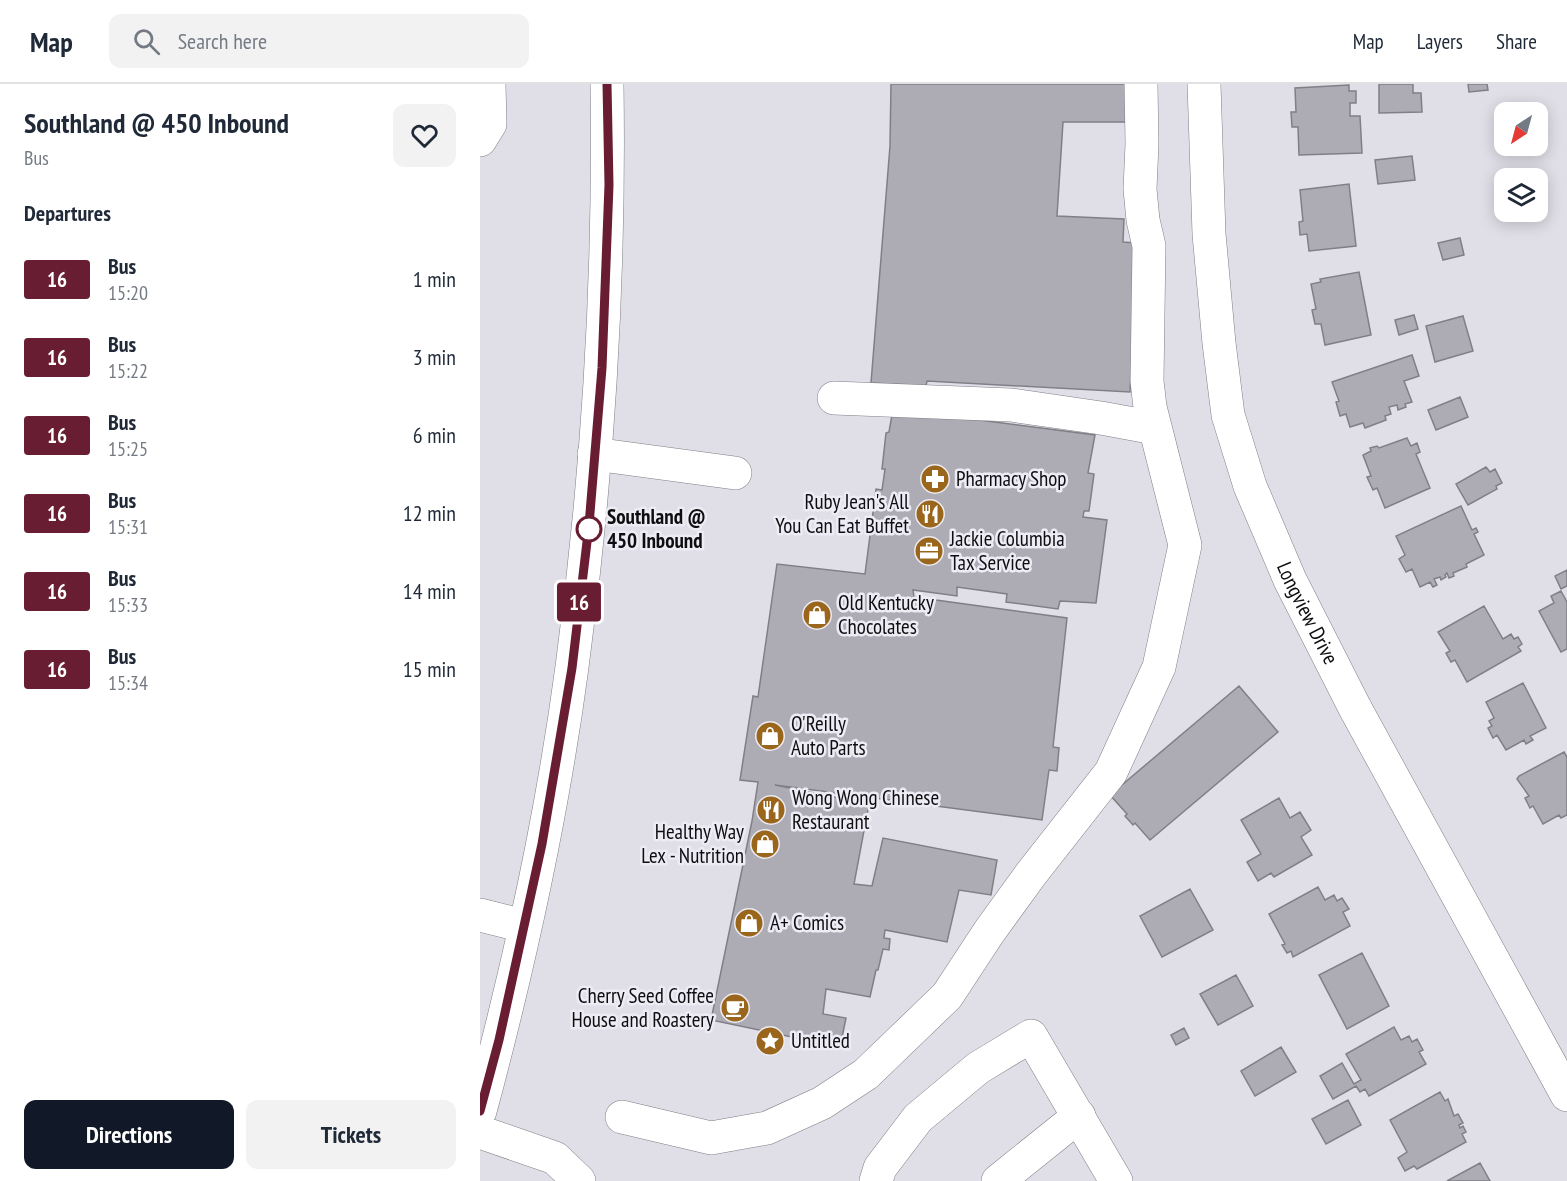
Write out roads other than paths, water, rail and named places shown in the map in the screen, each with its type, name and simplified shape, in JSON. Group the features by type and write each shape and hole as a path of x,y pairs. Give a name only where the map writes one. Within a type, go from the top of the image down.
{"street":[{"path":"480,140 490,124 489,84"},
{"path":"480,1112 499,1040 548,814 572,668 589,525 602,368 609,185 607,84"},
{"path":"622,1117 711,1138 767,1128 822,1103 866,1074 947,996 1024,884 1111,772 1159,667 1185,545 1149,407 1147,381 1149,246 1143,220 1140,189 1141,84"},
{"name":"Longview Drive","path":"1204,84 1209,234 1219,343 1228,415 1250,486 1290,580 1355,708 1567,1095"},
{"path":"834,398 1011,405 1155,428"},
{"path":"594,454 735,473"},
{"path":"480,915 524,926"},
{"path":"876,1181 880,1168 918,1118 978,1068 1031,1036 1116,1181"},
{"path":"998,1181 1079,1116"},
{"path":"480,1132 555,1158 579,1181"}],"place":[{"name":"Pharmacy Shop","path":"935,479"},
{"name":"Ruby Jean's All You Can Eat Buffet","path":"930,514"},
{"name":"Southland @ 450 Inbound","path":"589,529"},
{"name":"Jackie Columbia Tax Service","path":"929,551"},
{"name":"Old Kentucky Chocolates","path":"817,615"},
{"name":"O'Reilly Auto Parts","path":"770,736"},
{"name":"Wong Wong Chinese Restaurant","path":"771,810"},
{"name":"Healthy Way Lex - Nutrition","path":"765,844"},
{"name":"A+ Comics","path":"749,923"},
{"name":"Cherry Seed Coffee House and Roastery","path":"735,1008"},
{"name":"Untitled","path":"770,1041"}]}
